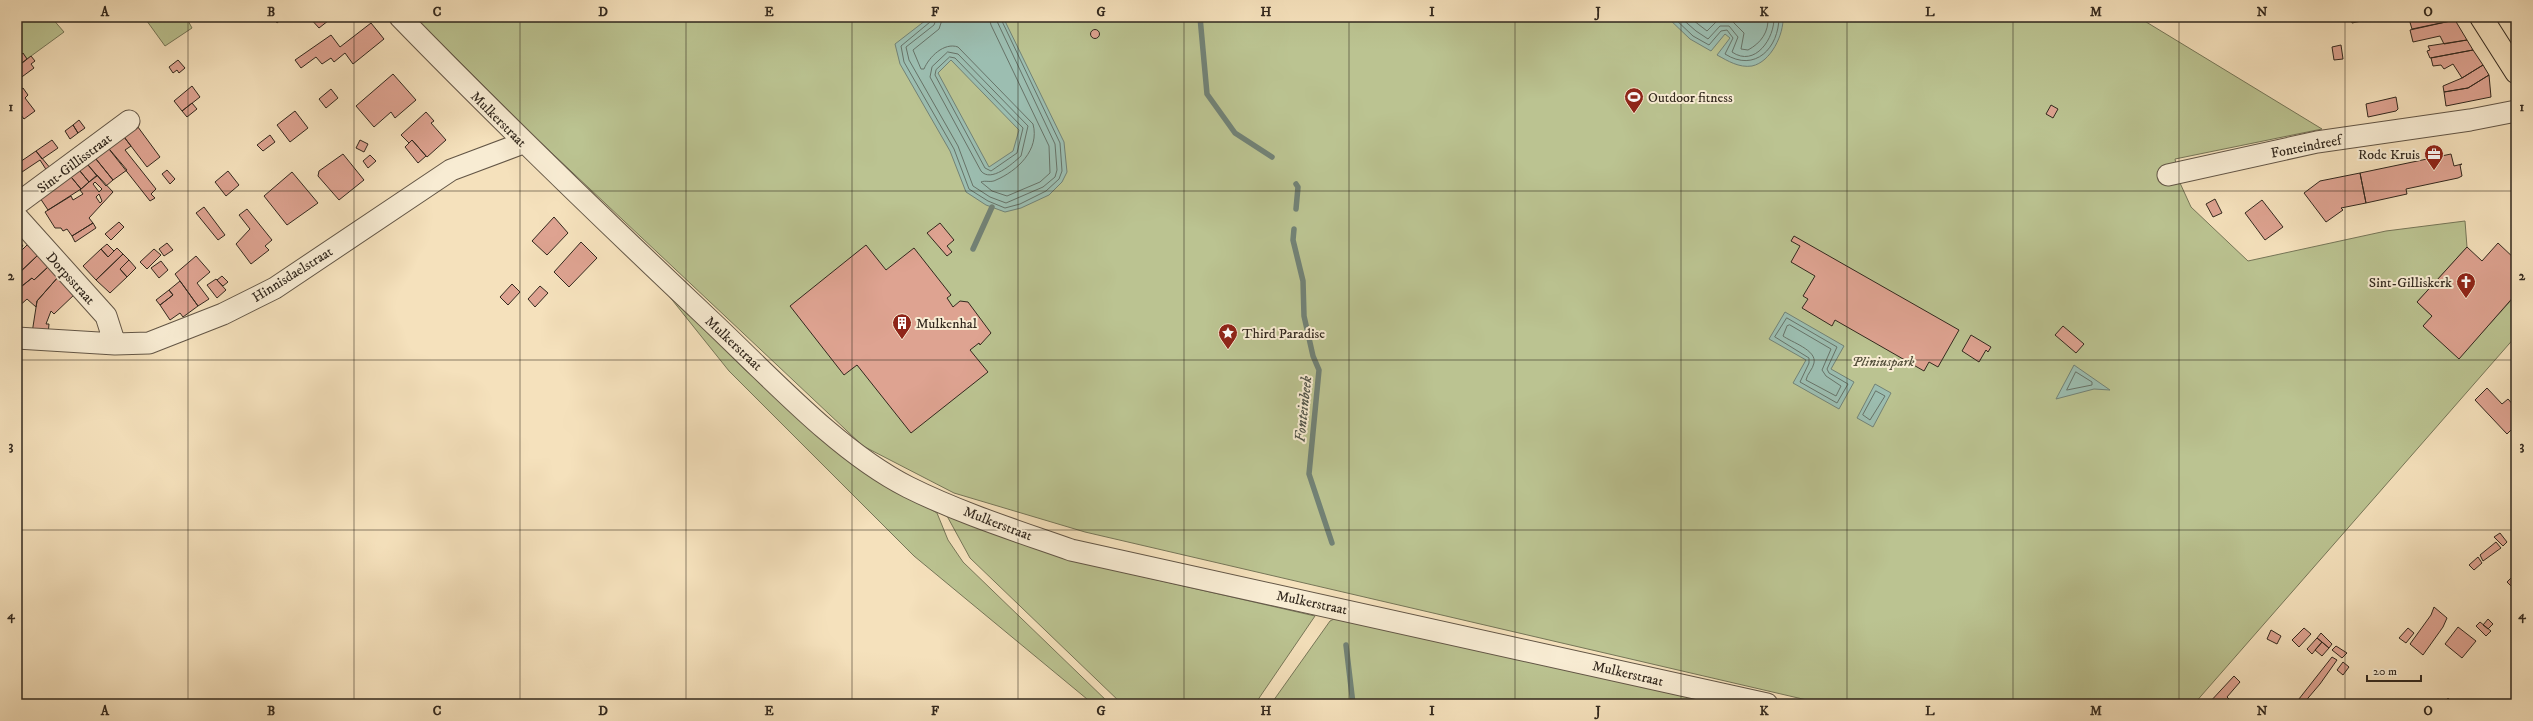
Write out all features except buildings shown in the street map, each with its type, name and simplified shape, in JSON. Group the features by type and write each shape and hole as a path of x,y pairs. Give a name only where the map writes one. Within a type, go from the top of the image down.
{"main road":[{"path":"2481,17 2516,72"}],"street":[{"name":"Mulkerstraat","path":"400,17 523,143 807,412 860,455 907,486 1009,529 1071,550 1767,704"},
{"name":"Fonteindreef","path":"2168,174 2317,142 2470,120 2516,110"},
{"name":"Sint-Gillisstraat","path":"17,204 129,121"},
{"name":"Hinnisdaelstraat","path":"17,338 115,344 149,343 223,314 275,288 451,170 523,143"},
{"name":"Dorpsstraat","path":"17,217 106,316 115,344"}],"green space":[{"path":"28,17 51,17 64,32 27,59 23,54 17,58 17,25"},
{"path":"144,17 186,17 192,28 165,46"},
{"name":"Pliniuspark","path":"415,17 2138,17 2322,129 2175,159 2180,183 2191,207 2248,261 2386,231 2465,221 2467,247 2417,302 2432,316 2423,326 2459,358 2515,296 2516,336 2194,704 1824,704 1085,532 954,493 863,446 538,140"},
{"path":"665,291 745,370 809,426 873,475 937,513 948,540 963,562 1110,704 1093,704 914,556 729,371"},
{"path":"947,516 1070,560 1315,616 1255,704 1122,704 970,558"},
{"path":"1336,618 1720,704 1271,704 1330,621"}],"water":[{"path":"930,17 1003,17 1064,142 1067,172 1062,182 1049,195 1021,208 1005,212 986,205 966,192 950,151 900,64 895,44","holes":["951,60 1019,130 1013,151 989,167 938,73"]},
{"path":"1667,17 1783,17 1783,24 1779,39 1765,59 1752,66 1743,66 1734,64 1717,55 1730,38 1725,34 1711,51 1690,39"},
{"path":"1785,312 1844,346 1831,369 1854,382 1839,409 1793,383 1806,360 1769,339"},
{"path":"2074,365 2110,390 2094,389 2056,399"},
{"path":"1875,384 1891,393 1873,427 1857,418"}],"waterway":[{"name":"Fonteinbeek","path":"1200,17 1207,94 1235,133 1272,157"},
{"name":"Fonteinbeek","path":"1296,184 1298,187 1296,209"},
{"path":"973,249 992,207"},
{"name":"Fonteinbeek","path":"1294,229 1293,240 1303,281 1304,316 1313,356 1319,370 1309,474 1332,543"},
{"name":"Fonteinbeek","path":"1346,645 1353,704"}],"place":[{"name":"Outdoor fitness","path":"1634,114"},
{"name":"Rode Kruis","path":"2434,171"},
{"name":"Sint-Gilliskerk","path":"2466,299"},
{"name":"Mulkenhal","path":"902,340"},
{"name":"Third Paradise","path":"1228,350"}]}
